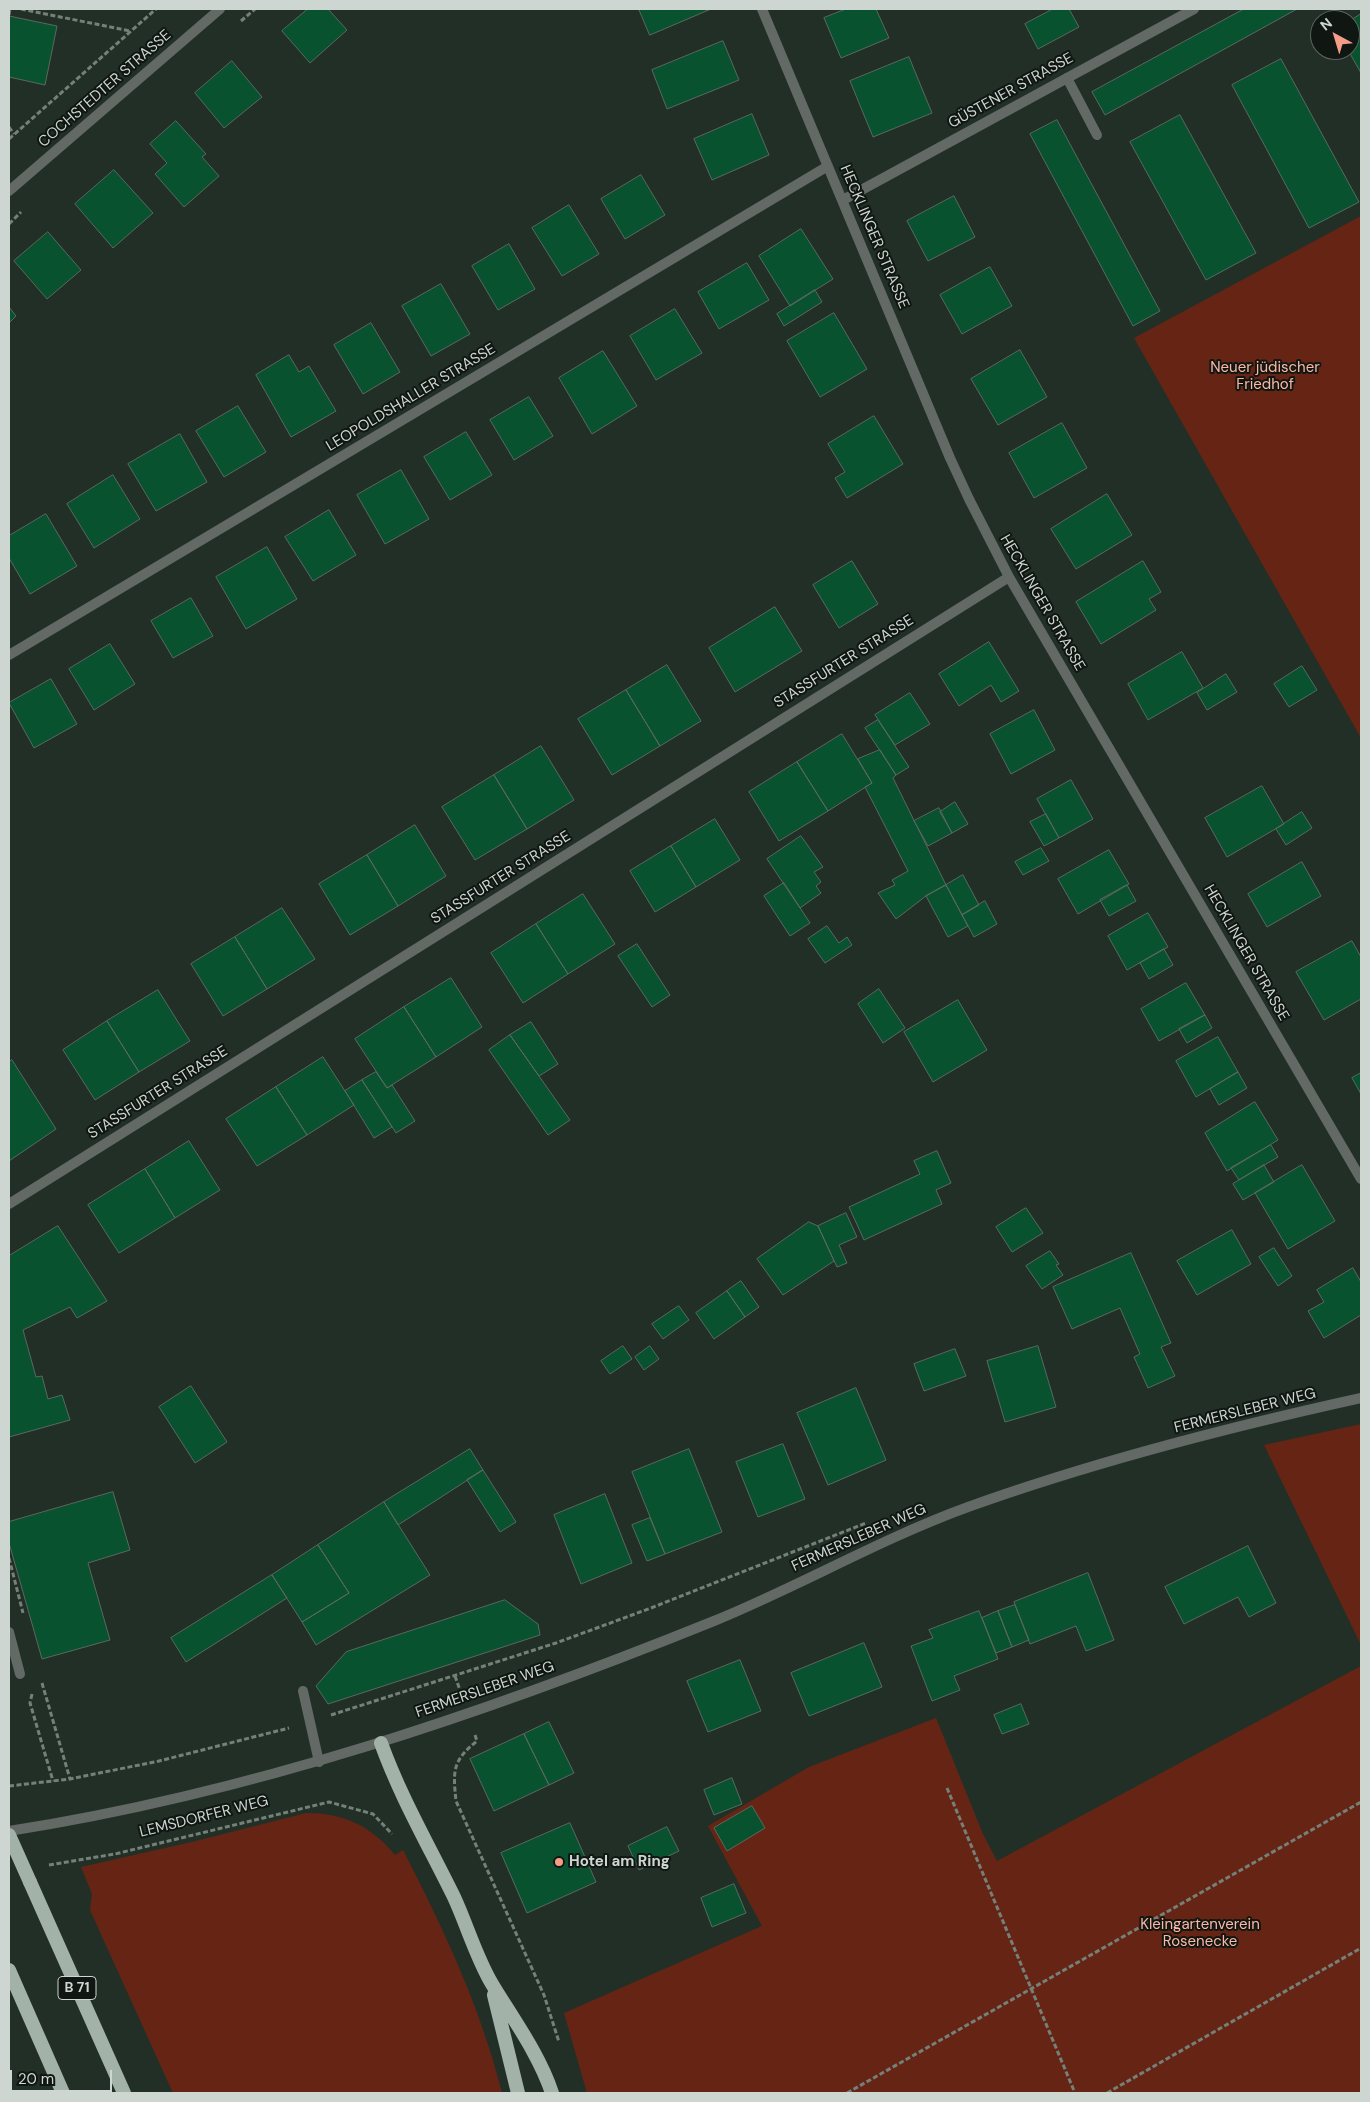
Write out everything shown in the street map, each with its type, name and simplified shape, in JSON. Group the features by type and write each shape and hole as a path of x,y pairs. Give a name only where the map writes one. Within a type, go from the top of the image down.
{"highway":[{"path":"381,1743 392,1773 458,1907 491,1982 525,2038 547,2079 552,2093"},
{"name":"B 71","path":"9,1833 124,2093"},
{"path":"9,1970 64,2093"},
{"path":"491,1982 518,2093"}],"street":[{"name":"COCHSTEDTER STRASSE","path":"9,191 220,9"},
{"name":"HECKLINGER STRASSE","path":"762,9 968,499 1009,577 1361,1179"},
{"name":"GÜSTENER STRASSE","path":"843,200 1194,9"},
{"path":"1067,78 1097,135"},
{"name":"LEOPOLDSHALLER STRASSE","path":"9,655 828,166"},
{"name":"STASSFURTER STRASSE","path":"9,1204 1009,577"},
{"name":"FERMERSLEBER WEG","path":"381,1743 585,1671 718,1620 869,1548 968,1507 1044,1481 1179,1443 1361,1398"},
{"path":"9,1632 20,1674"},
{"path":"303,1691 319,1762"},
{"name":"LEMSDORFER WEG","path":"9,1833 128,1810 210,1791 319,1762 381,1743"}],"path":[{"path":"9,15 10,9"},
{"path":"21,9 130,31"},
{"name":"COCHSTEDTER STRASSE","path":"9,139 156,9"},
{"path":"9,127 14,134"},
{"name":"FERMERSLEBER WEG","path":"309,1722 556,1644 761,1564"},
{"path":"20,1674 38,1671 70,1779"},
{"path":"30,1703 53,1781"},
{"path":"9,1786 70,1779 159,1761 309,1722"},
{"path":"477,1741 462,1753 453,1776 456,1802 544,1995 561,2048"},
{"path":"947,1788 1075,2093"},
{"name":"LEMSDORFER WEG","path":"48,1866 115,1854 329,1802 373,1814 396,1838"},
{"path":"847,2093 1361,1802"},
{"path":"1107,2093 1361,1948"}],"green space":[{"name":"Neuer jüdischer Friedhof","path":"1361,216 1361,738 1134,338"},
{"path":"1361,1424 1361,1645 1264,1445"},
{"name":"Kleingartenverein Rosenecke","path":"1361,1666 1361,2093 587,2093 564,2013 762,1926 708,1826 809,1767 936,1718 983,1834 997,1861"},
{"path":"306,1813 333,1815 356,1823 376,1836 395,1855 403,1850 460,1969 483,2030 502,2093 173,2093 90,1910 92,1894 81,1867 196,1841"}],"building":[{"path":"308,9 328,9 347,30 310,63 282,31"},
{"path":"639,9 711,9 650,35"},
{"path":"846,9 876,9 889,38 841,58 824,18"},
{"path":"1053,9 1069,9 1079,27 1038,49 1025,24"},
{"path":"1244,9 1297,9 1105,115 1092,92"},
{"path":"1360,15 1361,73 1354,60 1360,60"},
{"path":"9,16 57,26 45,85 9,77"},
{"path":"723,41 739,80 667,109 652,70"},
{"path":"909,57 932,113 873,137 850,81"},
{"path":"1281,59 1359,202 1309,228 1232,85"},
{"path":"232,61 262,97 224,128 195,93"},
{"path":"752,114 769,155 712,180 694,139"},
{"path":"1180,115 1256,253 1206,280 1130,142"},
{"path":"1057,120 1160,311 1133,326 1030,134"},
{"path":"176,121 206,154 202,157 219,176 184,207 155,174 167,163 150,144"},
{"path":"114,170 153,213 113,248 75,204"},
{"path":"641,175 665,215 625,239 601,199"},
{"path":"954,196 975,237 928,261 907,221"},
{"path":"569,205 599,254 562,276 532,228"},
{"path":"801,229 833,279 790,306 759,256"},
{"path":"48,232 81,270 47,299 14,261"},
{"path":"509,244 535,289 498,310 472,266"},
{"path":"747,263 769,300 719,329 698,292"},
{"path":"990,267 1012,306 962,334 940,295"},
{"path":"441,284 470,334 431,356 402,306"},
{"path":"815,290 822,302 784,326 777,314"},
{"path":"9,307 16,316 9,323"},
{"path":"675,309 702,353 656,380 630,336"},
{"path":"834,313 867,369 820,397 787,341"},
{"path":"371,323 400,372 363,394 334,345"},
{"path":"1020,350 1047,397 998,425 971,379"},
{"path":"603,351 637,406 592,434 559,378"},
{"path":"289,355 299,372 309,366 336,411 291,437 256,375"},
{"path":"529,397 553,436 514,460 490,420"},
{"path":"238,406 266,452 224,477 196,431"},
{"path":"874,416 903,464 847,498 835,478 845,472 828,444"},
{"path":"1062,423 1087,468 1034,498 1009,453"},
{"path":"466,432 492,475 450,500 424,457"},
{"path":"180,434 207,482 156,511 128,464"},
{"path":"401,470 429,519 385,544 357,495"},
{"path":"113,475 140,519 94,548 67,504"},
{"path":"1107,494 1132,535 1076,569 1051,529"},
{"path":"329,510 356,555 313,581 285,537"},
{"path":"46,514 77,566 30,594 9,558 9,536"},
{"path":"267,547 297,599 246,629 216,577"},
{"path":"852,561 878,604 839,628 813,585"},
{"path":"1143,561 1161,592 1149,599 1156,610 1101,644 1076,602"},
{"path":"191,598 213,636 173,658 151,621"},
{"path":"775,607 802,651 735,692 709,648"},
{"path":"989,642 1019,691 1001,702 991,685 959,706 939,674"},
{"path":"110,644 135,684 94,710 69,669"},
{"path":"1182,652 1203,688 1148,720 1128,684"},
{"path":"667,665 701,721 660,746 626,690"},
{"path":"1302,666 1317,690 1289,707 1274,684"},
{"path":"1226,674 1237,692 1207,710 1197,693"},
{"path":"51,679 77,724 34,748 9,703"},
{"path":"626,690 660,746 612,775 578,719"},
{"path":"910,693 930,724 895,745 875,715"},
{"path":"1034,710 1055,750 1011,774 990,734"},
{"path":"878,720 909,767 896,775 865,728"},
{"path":"842,734 872,783 828,811 797,762"},
{"path":"541,746 574,800 527,829 494,775"},
{"path":"880,750 896,775 893,778 946,885 926,896 896,919 878,893 895,885 892,880 908,871 865,787 872,783 858,759"},
{"path":"797,762 828,811 779,841 749,792"},
{"path":"494,775 527,829 475,860 442,807"},
{"path":"1071,780 1093,819 1059,838 1037,799"},
{"path":"1262,786 1284,824 1227,857 1205,818"},
{"path":"955,802 968,824 952,833 940,812"},
{"path":"939,808 952,833 928,846 914,821"},
{"path":"1302,812 1312,828 1286,845 1276,829"},
{"path":"1046,814 1059,838 1044,846 1030,822"},
{"path":"715,819 740,860 696,887 671,846"},
{"path":"415,825 446,876 398,906 367,855"},
{"path":"801,836 823,867 814,872 821,882 816,886 821,893 800,908 767,859"},
{"path":"671,846 696,887 655,912 630,871"},
{"path":"1041,848 1049,861 1023,875 1015,862"},
{"path":"1109,850 1129,884 1078,914 1058,879"},
{"path":"367,855 398,906 350,935 319,884"},
{"path":"1302,862 1321,896 1267,927 1248,894"},
{"path":"963,875 979,905 962,915 946,885"},
{"path":"784,883 810,923 790,936 764,896"},
{"path":"946,885 968,926 948,937 926,896"},
{"path":"1127,885 1136,901 1109,916 1100,900"},
{"path":"583,894 615,944 568,974 536,924"},
{"path":"985,901 997,924 974,937 962,915"},
{"path":"282,908 315,959 267,989 235,937"},
{"path":"1148,913 1168,947 1127,970 1108,936"},
{"path":"536,924 568,974 523,1003 491,953"},
{"path":"827,926 839,943 847,937 852,945 825,963 808,939"},
{"path":"235,937 267,989 223,1016 191,964"},
{"path":"1352,941 1361,957 1361,999 1324,1020 1296,972"},
{"path":"637,944 670,995 652,1007 618,956"},
{"path":"1164,949 1173,965 1149,979 1140,963"},
{"path":"451,978 482,1027 436,1057 404,1007"},
{"path":"1186,983 1205,1015 1159,1041 1141,1009"},
{"path":"879,989 905,1028 883,1043 858,1004"},
{"path":"158,990 190,1041 139,1072 107,1021"},
{"path":"958,1000 987,1050 933,1082 904,1032"},
{"path":"404,1007 436,1057 387,1088 355,1039"},
{"path":"1205,1015 1212,1028 1187,1043 1179,1029"},
{"path":"107,1021 139,1072 95,1100 63,1050"},
{"path":"531,1022 558,1064 539,1076 510,1035"},
{"path":"510,1035 570,1120 548,1135 489,1050"},
{"path":"1218,1037 1238,1072 1196,1097 1176,1061"},
{"path":"323,1057 354,1105 307,1135 276,1087"},
{"path":"12,1060 56,1129 9,1161 9,1062"},
{"path":"376,1072 387,1088 392,1085 415,1121 396,1133 362,1080"},
{"path":"1238,1072 1247,1088 1219,1105 1210,1089"},
{"path":"1361,1073 1361,1094 1352,1078"},
{"path":"362,1080 392,1127 374,1138 345,1091"},
{"path":"276,1087 307,1135 257,1166 226,1119"},
{"path":"1255,1102 1278,1140 1227,1171 1205,1133"},
{"path":"189,1141 220,1190 175,1218 145,1169"},
{"path":"1271,1145 1278,1157 1239,1180 1231,1168"},
{"path":"937,1151 951,1183 936,1190 942,1204 864,1240 849,1207 920,1174 914,1161"},
{"path":"1264,1165 1274,1182 1243,1200 1233,1184"},
{"path":"1302,1165 1335,1221 1288,1249 1255,1193"},
{"path":"145,1169 175,1218 119,1253 88,1205"},
{"path":"1026,1208 1043,1233 1012,1252 996,1227"},
{"path":"846,1213 857,1237 839,1245 847,1263 837,1267 818,1226"},
{"path":"809,1222 818,1226 834,1261 783,1295 757,1259"},
{"path":"58,1226 107,1301 77,1318 70,1307 23,1330 36,1377 42,1376 48,1399 62,1395 70,1420 9,1437 9,1256"},
{"path":"1232,1230 1251,1264 1197,1295 1177,1261"},
{"path":"1274,1248 1292,1276 1278,1286 1259,1257"},
{"path":"1050,1251 1059,1264 1056,1265 1063,1275 1042,1289 1026,1266"},
{"path":"1131,1253 1171,1343 1161,1347 1175,1376 1148,1388 1134,1357 1140,1354 1120,1308 1072,1329 1053,1287"},
{"path":"1353,1268 1361,1282 1361,1315 1324,1338 1308,1311 1324,1302 1317,1290"},
{"path":"741,1281 759,1307 745,1317 727,1291"},
{"path":"727,1291 745,1317 714,1339 696,1313"},
{"path":"679,1306 689,1320 663,1339 652,1324"},
{"path":"623,1346 632,1359 610,1374 601,1361"},
{"path":"650,1346 659,1359 644,1370 635,1357"},
{"path":"1038,1346 1056,1407 1005,1422 987,1361"},
{"path":"955,1349 966,1376 924,1391 914,1364"},
{"path":"191,1386 227,1442 195,1463 159,1407"},
{"path":"856,1388 886,1460 828,1485 797,1413"},
{"path":"783,1444 805,1499 758,1517 736,1462"},
{"path":"470,1449 483,1470 398,1525 384,1502"},
{"path":"689,1449 722,1532 665,1554 632,1472"},
{"path":"483,1470 516,1522 500,1532 467,1480"},
{"path":"113,1492 130,1550 88,1563 110,1640 42,1659 9,1543 9,1522"},
{"path":"605,1494 632,1563 581,1584 554,1515"},
{"path":"384,1502 430,1575 316,1645 302,1622 349,1593 318,1545"},
{"path":"650,1518 665,1554 647,1561 632,1525"},
{"path":"318,1545 349,1593 302,1622 272,1575"},
{"path":"1248,1546 1276,1603 1249,1617 1238,1597 1184,1624 1165,1587"},
{"path":"1088,1573 1114,1640 1086,1651 1076,1626 1030,1644 1014,1602"},
{"path":"272,1575 287,1598 186,1662 171,1638"},
{"path":"505,1600 538,1624 540,1635 328,1704 316,1686 346,1652"},
{"path":"1015,1605 1029,1640 1012,1647 998,1611"},
{"path":"979,1611 998,1659 954,1676 960,1690 932,1701 911,1646 933,1638 929,1630"},
{"path":"998,1611 1012,1647 996,1653 982,1618"},
{"path":"864,1643 882,1687 809,1716 791,1673"},
{"path":"740,1660 761,1711 708,1732 687,1681"},
{"path":"1021,1704 1029,1724 1002,1734 994,1715"},
{"path":"549,1722 574,1773 549,1785 524,1734"},
{"path":"524,1734 549,1785 494,1811 470,1759"},
{"path":"732,1778 742,1804 714,1815 704,1790"},
{"path":"752,1806 765,1828 727,1851 714,1828"},
{"path":"570,1823 596,1882 527,1913 501,1853"},
{"path":"667,1827 679,1851 639,1870 628,1846"},
{"path":"734,1884 746,1913 712,1927 701,1898"}],"place":[{"name":"Hotel am Ring","path":"559,1862"}]}
